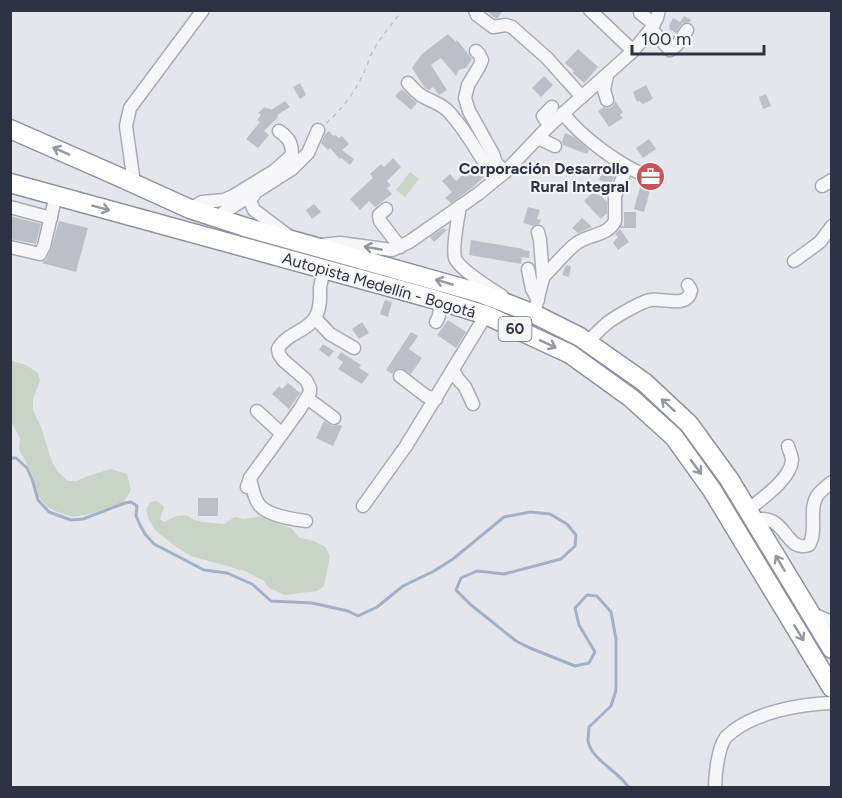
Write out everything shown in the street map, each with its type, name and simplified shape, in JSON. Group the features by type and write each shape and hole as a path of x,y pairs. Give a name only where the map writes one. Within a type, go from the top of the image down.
{"highway":[{"name":"Autopista Medellín - Bogotá","path":"10,131 36,140 189,209 215,218 454,285 513,305 536,307 644,382 689,424 729,479 831,648"},
{"path":"10,177 36,190"},
{"name":"Autopista Medellín - Bogotá","path":"10,183 437,300 486,315 570,354 631,398 674,437 712,489 831,688"}],"street":[{"path":"134,183 126,126 130,108 203,10"},
{"path":"475,10 477,15 492,27 506,25 512,27 547,58 582,97"},
{"path":"590,10 633,51"},
{"path":"445,226 538,138 549,126 558,110 582,97 633,51 652,26 658,10"},
{"path":"640,13 670,50 678,44 687,30"},
{"path":"476,51 482,60 468,85 465,98 469,111 488,143 500,176"},
{"path":"607,76 604,90 607,100"},
{"path":"408,83 421,95 437,103 451,115 500,176"},
{"path":"558,110 612,157 645,175"},
{"path":"189,209 202,202 224,200 233,196 288,160 292,155 291,142 279,130"},
{"path":"215,218 285,174 301,161 308,153 318,130"},
{"path":"538,138 555,146"},
{"path":"543,278 578,242 605,232 613,225 615,196 627,167"},
{"path":"255,193 250,201 254,210 294,240"},
{"path":"10,247 40,254 56,195"},
{"path":"10,207 51,218"},
{"path":"386,209 379,215 380,221 400,247"},
{"path":"312,246 340,243 392,250 459,211"},
{"path":"459,211 456,261 513,305"},
{"path":"794,261 820,242 831,226"},
{"path":"536,307 543,278 538,232"},
{"path":"306,521 278,515 262,507 248,483 307,398 309,384 283,360 278,349 283,342 315,318 319,307 324,269"},
{"path":"528,269 536,307"},
{"path":"588,342 606,323 647,300 661,299 681,302 686,300 691,290 688,285"},
{"path":"436,322 440,311 437,300"},
{"path":"363,506 376,482 406,446 486,315"},
{"path":"315,318 330,334 354,348"},
{"path":"453,370 465,387 473,405"},
{"path":"400,376 426,396 436,399"},
{"path":"307,398 334,418"},
{"path":"257,411 282,434"},
{"path":"788,446 792,459 790,466 781,482 751,515 757,519 770,520 777,524 796,546 809,545 813,538 813,506 817,497 831,482"},
{"path":"810,613 831,622"},
{"path":"715,788 716,771 726,737 742,724 761,716 795,707 831,703"}],"path":[{"path":"318,130 338,113 362,78 377,44 402,10"}],"green space":[{"path":"410,172 419,179 405,197 396,190"},
{"path":"11,359 38,373 40,381 33,399 33,410 52,462 58,472 68,481 77,481 111,469 127,474 131,490 124,502 93,513 73,517 55,511 41,500 33,476 19,449 20,438 11,422"},
{"path":"157,501 164,507 160,519 164,522 176,516 186,515 194,520 224,524 235,517 243,519 265,516 280,525 291,528 300,538 314,541 325,547 330,556 324,586 317,591 285,595 269,588 264,581 245,571 191,556 156,531 149,520 146,510 150,502"}],"building":[{"path":"485,10 503,10 498,18 495,18"},
{"path":"684,16 691,20 690,22 682,23 676,33 669,29 673,18 680,22"},
{"path":"448,34 456,42 457,40 472,59 466,68 459,70 456,76 441,58 431,65 447,90 439,95 433,87 429,90 425,88 412,68 422,54"},
{"path":"578,49 598,67 584,83 565,63"},
{"path":"544,76 553,85 541,97 532,88"},
{"path":"300,83 306,95 300,99 293,87"},
{"path":"646,85 653,99 643,104 637,102 633,92"},
{"path":"402,89 417,103 411,110 395,96"},
{"path":"766,94 771,106 763,109 759,97"},
{"path":"285,101 290,107 277,115 278,117 264,131 269,135 258,148 246,139 260,122 257,120 261,115 258,113 265,107 271,110"},
{"path":"615,101 623,112 620,115 623,118 609,127 598,111 604,107 613,106"},
{"path":"329,131 333,136 339,138 342,136 349,144 342,150 354,159 350,165 321,143"},
{"path":"565,133 574,137 589,150 587,154 563,145"},
{"path":"649,139 656,149 643,158 636,148"},
{"path":"393,158 401,167 387,181 391,185 387,188 392,194 375,207 369,201 360,210 350,199 373,178 370,174 381,164 384,167"},
{"path":"474,165 484,177 451,203 445,198 452,192 442,181 450,174 456,181"},
{"path":"613,168 617,170 611,184 599,180 602,172 611,175"},
{"path":"652,173 657,176 651,187 644,212 634,209 641,184 652,178"},
{"path":"595,190 607,202 607,213 601,219 584,201"},
{"path":"314,204 321,212 312,219 306,210"},
{"path":"528,207 540,210 537,219 541,220 539,224 533,226 523,223"},
{"path":"624,212 636,212 636,228 620,228 622,225 624,227"},
{"path":"10,216 41,224 36,244 10,239"},
{"path":"582,218 592,227 578,233 572,228"},
{"path":"59,221 88,228 76,272 42,263 51,249"},
{"path":"444,228 447,230 434,242 430,237"},
{"path":"620,229 629,242 618,250 613,243 618,237 615,234"},
{"path":"471,240 524,249 530,251 529,258 522,257 521,264 469,255"},
{"path":"566,265 571,266 569,277 562,275"},
{"path":"385,300 392,302 388,317 380,314"},
{"path":"448,320 466,332 456,348 437,335"},
{"path":"362,322 369,333 359,339 352,329"},
{"path":"411,332 418,336 409,349 422,358 411,374 400,368 392,374 386,370"},
{"path":"323,344 334,351 329,357 319,350"},
{"path":"341,352 361,365 359,368 369,374 362,384 338,369 343,362 337,358"},
{"path":"288,383 300,393 289,409 272,394 279,386 282,389"},
{"path":"324,421 332,426 342,426 333,446 316,438"},
{"path":"198,498 218,498 218,516 198,516"}],"waterway":[{"path":"10,458 16,458 27,468 38,500 49,512 71,520 83,519 131,502 137,506 136,516 140,525 154,544 204,570 227,573 252,584 271,601 312,603 348,611 358,616 377,607 403,586 453,559 504,517 530,512 550,514 567,524 576,535 575,546 561,559 504,574 477,571 461,578 456,590 516,641 575,666 589,663 595,652 579,625 575,608 587,595 597,596 611,612 616,639 616,690 611,706 589,727 588,741 590,748 600,760 629,788"}],"place":[{"name":"Corporación Desarrollo Rural Integral","path":"650,177"}]}
